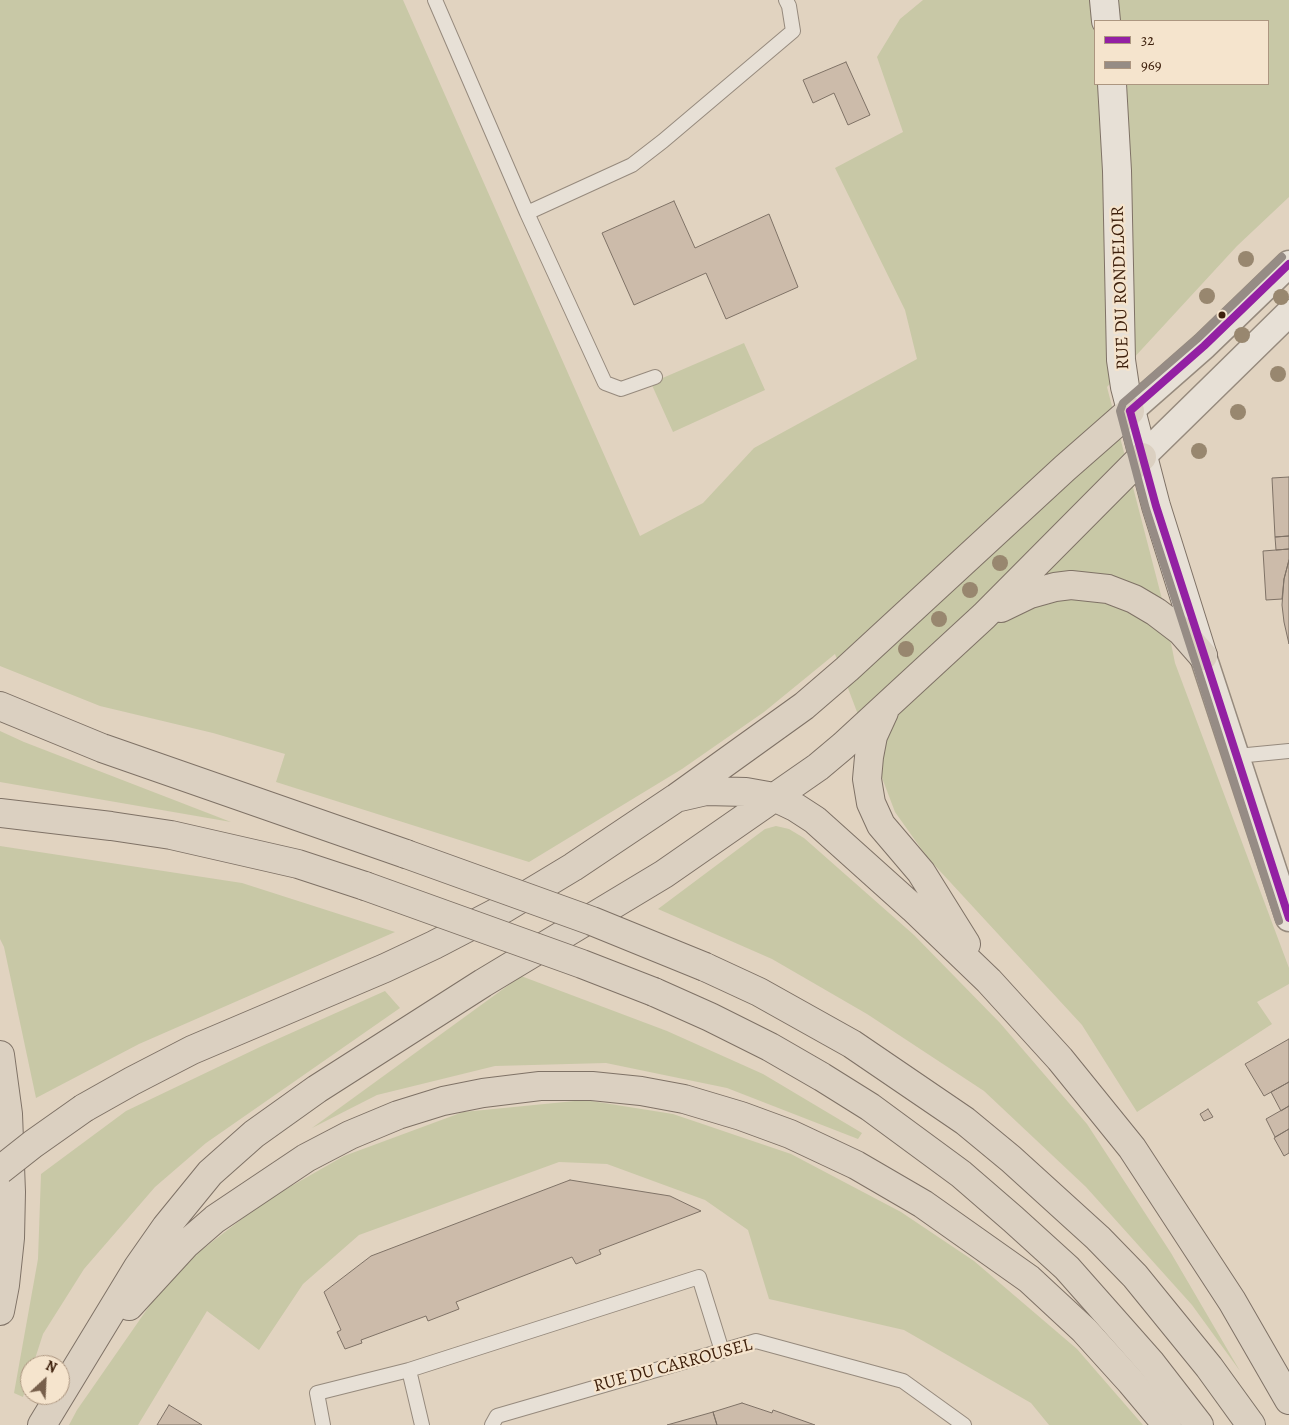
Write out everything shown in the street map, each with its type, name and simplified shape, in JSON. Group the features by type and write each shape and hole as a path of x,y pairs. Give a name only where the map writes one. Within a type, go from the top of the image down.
{"main road":[{"path":"0,1170 84,1108 132,1080 192,1050 385,968 505,908 573,867 676,798 804,706 1130,411"},
{"path":"42,1425 138,1267 166,1227 210,1173 254,1134 317,1089 430,1016 664,874 818,767 984,616 1142,457"},
{"path":"984,616 1030,594 1055,587 1078,586 1108,589 1156,612 1181,631 1204,656"},
{"path":"887,705 873,736 868,757 867,779 871,803 882,826 921,872 989,981"},
{"path":"0,706 102,748 406,854 592,922 705,967 759,992 852,1044 957,1116 1011,1159 1085,1225 1135,1276 1210,1367 1251,1425"},
{"path":"676,798 706,791 746,792 774,798 795,807 814,820 913,908 989,981 1060,1059 1132,1148 1232,1301 1289,1400"},
{"path":"0,813 171,835 298,864 546,951 654,992 770,1047 870,1107 961,1174 1013,1219 1067,1268 1152,1363 1199,1425"},
{"path":"0,1055 8,1114 11,1192 10,1238 0,1311"},
{"path":"90,1348 185,1245 215,1220 306,1158 350,1134 398,1115 444,1101 483,1093 540,1086 592,1086 641,1091 684,1099 741,1116 790,1134 856,1165 923,1204 1029,1279 1084,1330 1167,1425"}],"street":[{"path":"1104,0 1106,20"},
{"name":"RUE DU RONDELOIR","path":"1112,85 1117,171 1121,360 1130,411 1156,506 1289,918"},
{"path":"1130,411 1204,346 1289,264"},
{"path":"1142,457 1289,313"}],"lane":[{"path":"435,0 526,213 605,383 621,389 655,377"},
{"path":"526,213 632,165 663,141 793,31 789,6 786,0"},
{"path":"1237,756 1289,751"},
{"path":"324,1425 317,1393 409,1370 699,1277 722,1350"},
{"name":"RUE DU CARROUSEL","path":"492,1425 497,1416 756,1341 903,1381 964,1425"},
{"path":"409,1370 422,1425"}],"green space":[{"path":"0,0 403,0 640,536 703,503 754,448 917,359 905,310 835,168 903,132 877,57 900,19 923,0 1289,0 1289,197 1237,246 1107,387 1162,599 1175,663 1289,968 1289,984 1257,1002 1272,1024 1137,1112 1082,1025 927,857 895,812 835,654 764,712 682,769 529,862 276,782 285,754 213,733 100,706 0,666"},
{"path":"744,343 765,390 673,432 651,383"},
{"path":"0,731 24,742 231,822 0,782"},
{"path":"776,826 789,829 804,838 914,935 1000,1023 1087,1124 1171,1253 1240,1371 1192,1305 1086,1187 984,1091 867,1014 772,959 658,909 765,829"},
{"path":"0,846 242,883 395,932 139,1044 36,1098 4,947 0,939"},
{"path":"521,976 667,1031 763,1074 862,1133 858,1139 727,1088 606,1063 495,1066 377,1095 312,1128"},
{"path":"385,991 400,1008 206,1143 155,1187 84,1269 43,1334 36,1355 21,1355 38,1259 41,1174 126,1111 262,1046"},
{"path":"585,1100 673,1114 791,1154 901,1212 974,1261 1077,1349 1143,1425 1049,1425 1031,1403 904,1330 769,1299 748,1230 705,1200 607,1164 559,1162 359,1235 303,1284 259,1350 207,1311 138,1425 69,1425 77,1410 159,1292 199,1252 265,1201 344,1156 463,1112"},
{"path":"20,1360 20,1396 14,1393"}],"building":[{"path":"846,62 870,115 848,125 834,93 813,103 803,80"},
{"path":"674,201 695,248 769,214 798,287 726,319 706,273 634,305 602,233"},
{"path":"1289,477 1289,536 1275,537 1272,478"},
{"path":"1289,536 1289,549 1276,550 1275,537"},
{"path":"1289,549 1289,560 1284,579 1282,599 1266,600 1263,551"},
{"path":"1289,560 1289,644 1282,605 1284,579"},
{"path":"1289,1039 1289,1082 1264,1096 1245,1064"},
{"path":"1289,1082 1289,1106 1281,1111 1271,1092"},
{"path":"1289,1106 1289,1129 1275,1137 1266,1119"},
{"path":"1208,1109 1213,1117 1204,1121 1200,1114"},
{"path":"1289,1129 1289,1153 1284,1156 1274,1138"},
{"path":"570,1180 670,1196 701,1211 599,1250 601,1254 576,1264 572,1257 456,1302 459,1309 428,1321 426,1316 361,1340 362,1343 345,1349 337,1332 341,1330 324,1292 371,1256"},
{"path":"742,1403 772,1413 773,1410 815,1425 717,1425 713,1412"},
{"path":"169,1405 202,1425 157,1425"},
{"path":"713,1412 717,1425 667,1425"}],"transit line":[{"name":"969","path":"1279,921 1146,509 1120,411 1123,403 1197,339 1282,257"},
{"name":"32","path":"1130,411 1204,346 1289,264"},
{"name":"32","path":"1130,411 1156,506 1289,918"}]}
